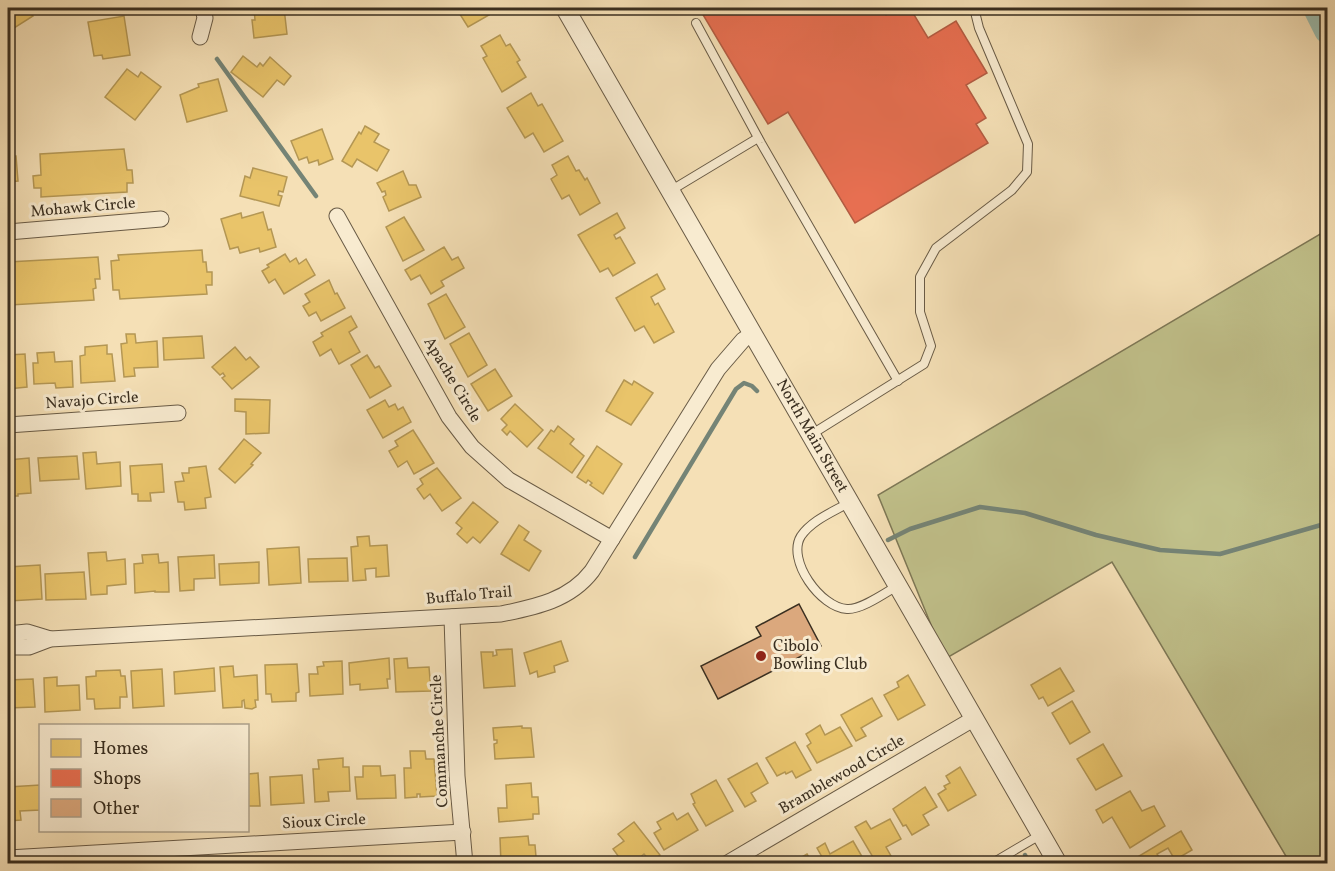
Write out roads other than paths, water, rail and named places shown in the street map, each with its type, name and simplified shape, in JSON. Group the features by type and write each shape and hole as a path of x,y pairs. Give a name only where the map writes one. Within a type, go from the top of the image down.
{"street":[{"path":"200,36 205,18 203,8"},
{"name":"North Main Street","path":"565,8 1058,864"},
{"name":"Apache Circle","path":"337,216 449,417 472,447 509,480 612,539"},
{"name":"Mohawk Circle","path":"8,232 161,219"},
{"name":"Buffalo Trail","path":"8,647 29,647 50,639 501,614 531,608 562,597 584,581 718,369 752,333"},
{"name":"Navajo Circle","path":"8,425 178,413"},
{"name":"Commanche Circle","path":"452,617 457,776 464,832 465,864"},
{"name":"Buffalo Trail","path":"8,634 27,632 50,639"},
{"name":"Bramblewood Circle","path":"726,864 975,718"},
{"name":"Sioux Circle","path":"8,858 464,832"}],"lane":[{"path":"811,435 924,364 931,346 920,312 920,277 936,248 1012,190 1028,172 1028,144 979,28 974,8"},
{"path":"696,23 758,138 898,381"},
{"path":"670,191 758,138"},
{"path":"850,502 809,527 800,538 797,554 803,572 814,590 831,604 848,609 873,600 898,586"},
{"path":"991,864 1041,834"}],"waterway":[{"path":"1317,8 1328,30"},
{"path":"217,59 316,196"},
{"path":"635,557 736,389 744,383 757,391"},
{"path":"888,540 910,529 980,507 1025,513 1096,535 1160,550 1220,554 1328,523"},
{"path":"1025,855 1030,864"}],"place":[{"name":"Cibolo Bowling Club","path":"761,656"}]}
